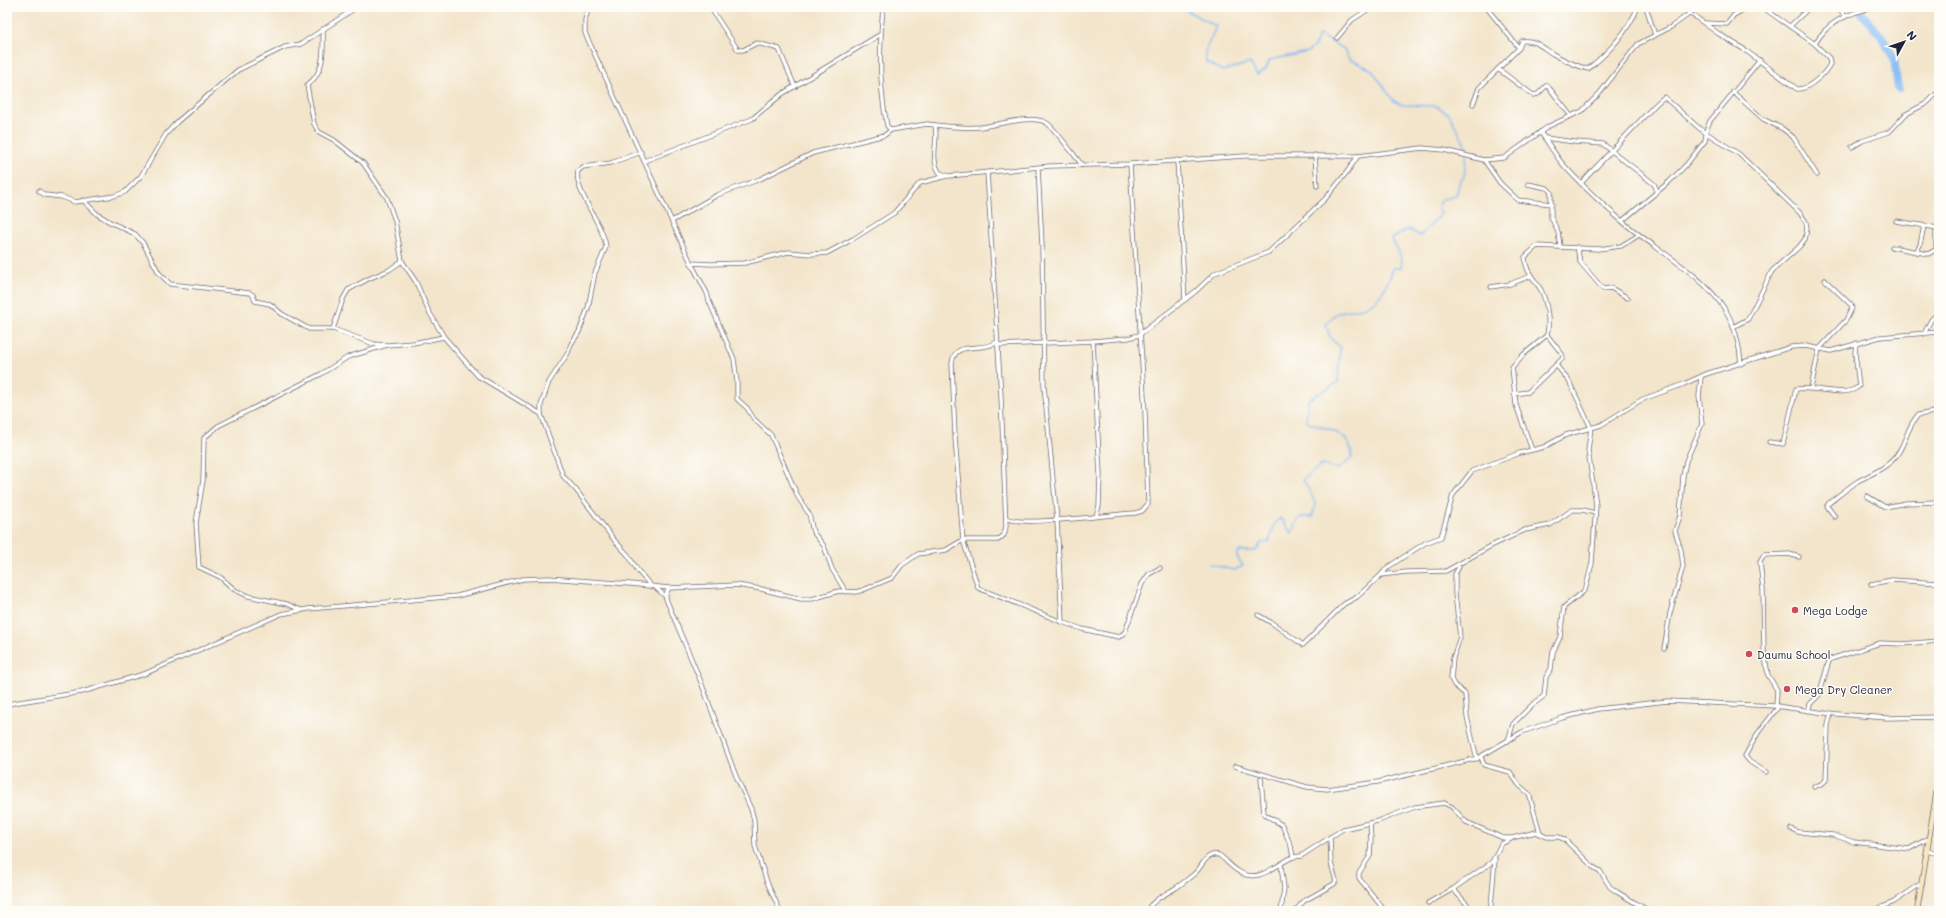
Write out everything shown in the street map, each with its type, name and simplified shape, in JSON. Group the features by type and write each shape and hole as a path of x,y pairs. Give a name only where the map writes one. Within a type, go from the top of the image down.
{"main road":[{"path":"1917,911 1939,777"}],"street":[{"path":"39,191 45,195 62,197 71,202 114,196 125,192 141,176 152,156 178,121 238,70 285,47 302,44 357,7"},
{"path":"589,7 585,20 585,34 641,152 691,263 707,293 734,359 737,382 737,399 747,408 754,419 771,435 798,497 809,514 813,532 824,546 832,569 846,592"},
{"path":"710,7 738,50 743,50 757,43 779,49 794,88"},
{"path":"884,7 880,34 882,82 886,121 891,130"},
{"path":"1337,38 1352,20 1372,7"},
{"path":"1393,7 1397,9 1405,7"},
{"path":"1486,7 1519,48"},
{"path":"1473,104 1479,88 1519,48 1522,41 1536,42 1554,54 1579,66 1588,68 1608,51 1634,16 1638,7"},
{"path":"1646,7 1655,35"},
{"path":"1681,7 1760,60 1797,89 1805,88 1822,74 1830,64 1829,58 1815,44 1762,7"},
{"path":"1704,23 1727,24 1734,15 1748,7"},
{"path":"1790,26 1810,7"},
{"path":"1839,7 1846,17"},
{"path":"1815,44 1835,21 1878,7"},
{"path":"691,263 745,263 788,252 811,254 827,253 853,239 894,212 920,183 949,176 1082,165 1130,164 1245,156 1358,156 1422,148 1444,150 1484,160 1504,158 1549,126 1582,111 1590,104 1638,44 1691,14"},
{"path":"323,29 322,63 311,83 307,85 314,124 319,132 334,140 363,164 387,198 395,221 402,261 416,282 428,310 444,337 478,376 541,414"},
{"path":"644,161 752,119 782,94 880,34"},
{"path":"1622,221 1656,193 1686,164 1705,140 1707,128 1733,92 1760,60"},
{"path":"1498,69 1533,95 1538,94 1547,86 1571,116"},
{"path":"1852,147 1862,141 1889,132 1906,114 1927,103 1939,91"},
{"path":"1733,92 1763,119 1783,129 1793,137 1817,175"},
{"path":"1581,183 1664,97 1700,129 1739,154 1800,213 1806,222 1807,229 1805,239 1800,247 1772,271 1748,318 1733,326"},
{"path":"672,221 717,195 760,179 808,155 885,135 891,130 927,124 958,128 980,127 1030,120 1043,121 1051,126 1082,165"},
{"path":"935,125 937,138 934,157 936,167 942,174 949,176"},
{"path":"1700,129 1707,128"},
{"path":"1540,132 1560,161 1581,183 1622,221 1706,286 1727,312 1733,326 1740,352 1741,364"},
{"path":"1545,138 1603,144 1654,184 1656,193"},
{"path":"641,152 611,163 584,167 578,171 578,180 589,208 598,223 606,247 595,273 588,308 579,332 572,341 565,359 550,380 541,405 541,414 563,476 576,490 614,541 628,555 638,572 665,596 704,689 739,784 751,809 754,820 755,846 766,882 780,911"},
{"path":"1316,155 1317,186"},
{"path":"1160,568 1149,574 1142,584 1125,632 1121,637 1082,629 1062,622 982,590 976,584 963,540 955,437 953,358 958,350 986,347 997,344 1093,341 1139,336 1185,300 1215,273 1269,252 1326,198 1358,156"},
{"path":"1177,160 1185,300"},
{"path":"1484,160 1500,183 1518,200 1552,204"},
{"path":"1006,518 1017,522 1057,520 1139,512 1148,504 1145,412 1139,336 1130,164"},
{"path":"1038,168 1042,245 1044,386 1057,520 1062,622"},
{"path":"7,704 82,692 144,674 281,614 301,610 458,596 515,581 542,578 562,578 669,588 737,586 761,589 801,599 812,598 839,591 859,592 892,578 902,565 918,554 946,550 963,540 998,540 1006,532 1006,518 1001,396 987,172"},
{"path":"1939,178 1939,191"},
{"path":"1528,184 1550,190 1553,199 1551,217 1558,232 1560,246"},
{"path":"83,200 97,214 135,234 143,243 159,273 170,284 250,292 255,301 270,304 282,314 309,330 333,329 374,344 387,345 413,343 444,337"},
{"path":"1892,247 1928,254 1937,248 1936,231 1938,228 1896,221"},
{"path":"1916,252 1920,245 1924,226"},
{"path":"1514,394 1528,392 1556,365 1563,356 1548,336 1545,300 1531,276 1525,262 1525,257 1529,251 1536,246 1598,249 1615,247 1621,246 1639,235"},
{"path":"1577,248 1580,262 1603,289 1611,288 1628,298"},
{"path":"333,329 343,299 348,290 368,278 389,270 402,261"},
{"path":"1491,287 1510,284 1531,276"},
{"path":"1811,388 1819,349 1846,320 1852,308 1851,305 1825,280"},
{"path":"1924,334 1931,320 1939,312"},
{"path":"1258,615 1303,645 1344,604 1349,603 1357,597 1388,567 1421,546 1441,536 1453,495 1468,473 1516,454 1544,447 1566,435 1592,428 1641,400 1701,376 1798,346 1836,350 1880,337 1939,332"},
{"path":"1532,450 1527,439 1514,394 1512,366 1523,355 1548,336"},
{"path":"1093,341 1100,475 1096,516"},
{"path":"1769,442 1782,444 1792,410 1794,390 1798,388 1811,388 1846,391 1858,388 1860,386 1855,353 1856,344"},
{"path":"301,610 287,604 248,596 235,590 220,577 199,566 196,523 203,480 204,438 218,426 321,374 348,357 387,345"},
{"path":"1740,352 1748,361"},
{"path":"1508,741 1513,724 1544,696 1546,677 1551,670 1553,652 1560,637 1564,607 1586,587 1592,563 1596,498 1588,450 1592,428 1569,381 1556,365"},
{"path":"1664,649 1670,613 1683,566 1681,550 1675,531 1680,516 1684,471 1702,424 1699,396 1701,376"},
{"path":"533,409 541,405"},
{"path":"1835,517 1827,506 1829,503 1858,482 1878,471 1895,457 1900,450 1907,430 1918,415 1939,410"},
{"path":"1868,496 1886,507 1906,503 1939,502"},
{"path":"1380,575 1406,572 1435,573 1446,571 1461,564 1490,546 1525,530 1550,525 1572,510 1583,510 1595,513"},
{"path":"1766,772 1750,762 1745,756 1758,733 1777,706 1777,690 1768,675 1764,651 1763,590 1760,562 1764,555 1789,554 1799,557"},
{"path":"1461,564 1455,574 1455,594 1460,637 1453,658 1451,679 1454,685 1465,694 1467,717 1479,758 1484,764 1510,772 1519,785 1528,792 1540,834"},
{"path":"1871,584 1892,580 1939,583"},
{"path":"665,596 669,588"},
{"path":"1808,711 1810,704 1818,694 1829,661 1880,643 1918,644 1939,641"},
{"path":"1235,766 1307,787 1327,789 1378,782 1479,758 1522,732 1562,718 1598,709 1667,701 1777,706 1808,711 1887,718 1939,717"},
{"path":"1814,786 1825,782 1827,775 1828,725 1831,713"},
{"path":"1261,778 1264,814 1282,825 1291,846 1293,857"},
{"path":"1146,911 1159,897 1173,890 1193,875 1200,868 1203,861 1212,855 1219,854 1237,871 1247,876 1265,873 1293,857 1301,856 1330,837 1350,827 1370,823 1415,807 1444,803 1452,807 1466,822 1503,838 1512,838"},
{"path":"1370,823 1370,856 1359,873 1360,878 1385,911"},
{"path":"1790,829 1798,832 1833,835 1854,842 1909,850 1918,846 1930,837"},
{"path":"1487,911 1491,906 1495,858 1501,844 1512,838 1533,832 1551,838 1559,837 1565,840 1593,867 1600,871 1603,878 1617,892 1649,911"},
{"path":"1295,911 1304,901 1334,884 1336,881 1331,863 1330,837"},
{"path":"1928,850 1939,854"},
{"path":"1428,903 1453,889 1495,858"},
{"path":"1281,864 1284,888 1282,911"},
{"path":"1873,911 1894,902 1922,883"},
{"path":"1453,889 1473,911"}],"waterway":[{"path":"1180,7 1216,26 1205,52 1206,62 1223,71 1250,63 1257,75 1265,70 1270,60 1308,52 1316,44 1319,35 1344,49 1349,59 1372,70 1394,101 1402,105 1436,106 1449,114 1467,148 1464,177 1460,181 1456,196 1443,199 1438,206 1441,214 1420,236 1408,229 1392,239 1402,259 1401,268 1393,268 1381,294 1371,304 1365,307 1340,312 1326,325 1330,337 1340,348 1338,382 1308,400 1306,422 1329,429 1343,437 1348,442 1351,449 1352,458 1338,469 1322,465 1303,479 1316,504 1312,517 1300,517 1292,533 1280,518 1274,525 1269,542 1261,543 1256,551 1239,551 1237,557 1243,566 1234,570 1209,564"},
{"path":"1863,15 1882,37 1894,59 1898,89"},
{"path":"1938,852 1939,844"}],"place":[{"name":"Mega Lodge","path":"1795,610"},
{"name":"Daumu School","path":"1749,654"},
{"name":"Mega Dry Cleaner","path":"1787,689"}]}
